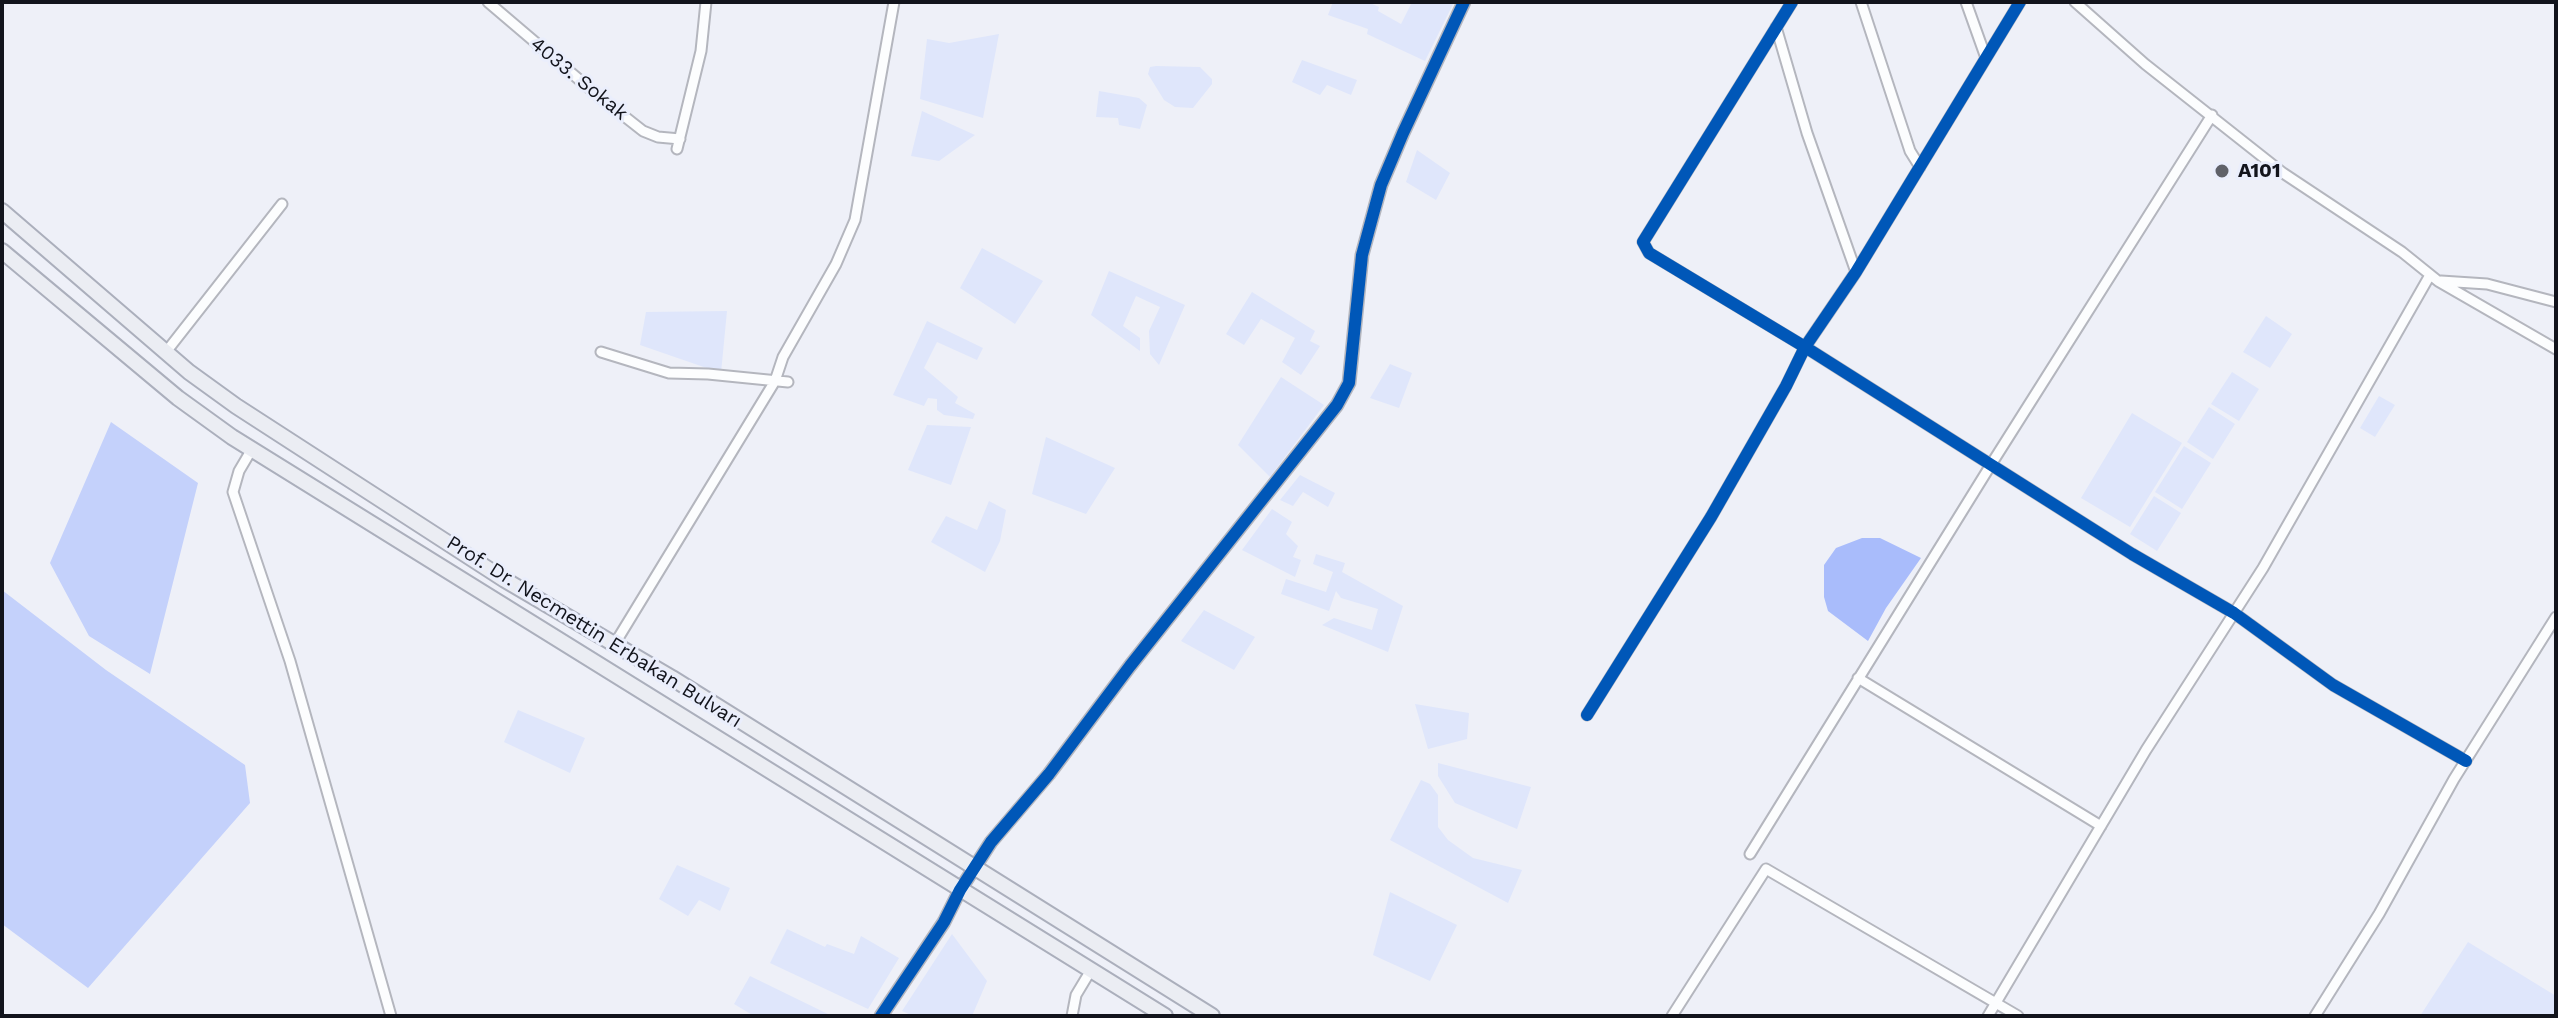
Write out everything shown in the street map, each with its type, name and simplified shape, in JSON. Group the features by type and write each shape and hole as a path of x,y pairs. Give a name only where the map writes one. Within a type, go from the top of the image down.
{"main road":[{"name":"Prof. Dr. Necmettin Erbakan Bulvarı","path":"2,211 166,352 236,406 505,580 672,678 1212,1016"},
{"name":"Prof. Dr. Necmettin Erbakan Bulvarı","path":"2,251 178,398 252,449 1165,1016"}],"street":[{"name":"4033. Sokak","path":"488,2 643,131 679,144 701,51 706,2"},
{"path":"614,645 775,381 783,357 836,264 855,220 894,2"},
{"path":"881,1016 944,922 973,867 1337,405 1349,383 1362,255 1381,185 1464,2"},
{"path":"1792,2 1643,242 1649,253 1992,463 2132,554 2234,613 2333,685 2466,761"},
{"path":"1861,2 1910,151 1920,167"},
{"path":"1966,2 1986,58"},
{"path":"1587,715 1711,517 1805,347 1856,272 2020,2"},
{"path":"2075,2 2145,64 2283,173 2402,252 2434,278 2556,349"},
{"path":"1776,27 1807,133 1856,272"},
{"path":"1750,854 2212,115"},
{"path":"166,352 282,204"},
{"path":"2434,278 2487,284 2556,302"},
{"path":"1988,1016 2101,826 2263,568 2434,278"},
{"path":"601,352 669,373 788,382"},
{"path":"252,449 239,471 233,492 290,661 391,1016"},
{"path":"2315,1016 2379,914 2466,761 2556,617"},
{"path":"1858,678 2101,826"},
{"path":"1672,1016 1766,869 2018,1016"},
{"path":"1072,1016 1076,995 1091,970"}],"shaded area":[{"path":"1333,2 1368,2 1401,24 1412,2 1454,2 1425,61 1367,34 1368,29 1328,15"},
{"path":"999,34 983,118 920,99 927,39 949,43"},
{"path":"1302,60 1357,80 1351,95 1327,85 1320,95 1292,82"},
{"path":"1150,67 1200,67 1212,79 1212,84 1193,108 1175,107 1164,100 1148,74"},
{"path":"1099,91 1139,98 1147,105 1140,129 1119,125 1118,118 1096,117"},
{"path":"922,111 975,135 939,161 911,156"},
{"path":"1417,150 1450,173 1436,200 1406,182"},
{"path":"982,248 1043,281 1015,324 960,288"},
{"path":"1109,271 1185,305 1159,365 1150,354 1149,331 1160,307 1136,296 1123,326 1140,338 1140,351 1091,315"},
{"path":"1252,292 1315,331 1310,341 1320,346 1301,375 1282,362 1295,338 1261,319 1244,345 1226,334"},
{"path":"727,311 721,373 640,345 646,312"},
{"path":"2266,316 2292,334 2270,368 2243,352"},
{"path":"927,321 983,348 977,360 937,342 924,368 958,397 955,403 975,414 973,419 944,415 937,410 937,399 928,398 924,406 893,395"},
{"path":"1390,364 1412,373 1399,408 1370,398"},
{"path":"2232,372 2259,389 2239,421 2211,404"},
{"path":"1281,377 1324,405 1270,477 1238,445"},
{"path":"2379,396 2395,405 2375,437 2360,428"},
{"path":"2209,407 2235,424 2213,459 2187,442"},
{"path":"2132,413 2182,443 2130,527 2081,498"},
{"path":"111,422 198,483 150,674 89,636 50,563"},
{"path":"927,425 971,427 951,485 908,470"},
{"path":"1046,437 1115,468 1086,514 1032,494"},
{"path":"2184,446 2211,463 2182,509 2155,492"},
{"path":"1300,475 1335,493 1328,507 1303,492 1293,506 1280,500"},
{"path":"2154,496 2181,513 2157,551 2130,534"},
{"path":"989,501 1006,510 1000,541 985,572 931,542 946,516 977,530"},
{"path":"1272,509 1292,522 1286,534 1298,546 1293,557 1301,560 1295,577 1242,550"},
{"path":"1862,538 1880,538 1921,558 1886,608 1868,641 1828,611 1824,597 1824,565 1836,548"},
{"path":"1316,554 1345,563 1342,572 1403,606 1388,652 1322,625 1334,618 1372,630 1378,609 1341,598 1336,591 1329,611 1281,594 1286,579 1326,592 1333,572 1313,564"},
{"path":"2,590 106,670 245,765 250,803 88,988 2,924"},
{"path":"1204,610 1255,637 1234,670 1181,641"},
{"path":"1415,704 1469,713 1467,739 1428,749"},
{"path":"518,710 585,738 570,773 504,742"},
{"path":"1438,763 1531,787 1517,829 1455,803 1438,776"},
{"path":"1421,780 1430,784 1438,795 1438,827 1448,840 1473,858 1522,870 1508,903 1390,840"},
{"path":"677,865 730,888 720,911 699,900 688,916 659,899"},
{"path":"1390,892 1457,925 1430,981 1373,955"},
{"path":"787,929 825,947 827,944 854,954 861,936 899,958 868,1009 770,963"},
{"path":"952,934 987,981 972,1016 913,1016 902,1011"},
{"path":"2468,942 2556,996 2556,1016 2420,1016"},
{"path":"750,976 832,1016 754,1016 734,1004"}],"cycle path":[{"path":"881,1016 944,922 960,890 991,842 1049,774 1130,666 1337,405 1349,383 1362,255 1381,185 1464,2"},
{"path":"1792,2 1643,242 1649,253 1805,347 1856,272 2020,2"},
{"path":"1587,715 1711,517 1805,347 2132,554 2234,613 2333,685 2466,761"}],"place":[{"name":"A101","path":"2222,171"}]}
